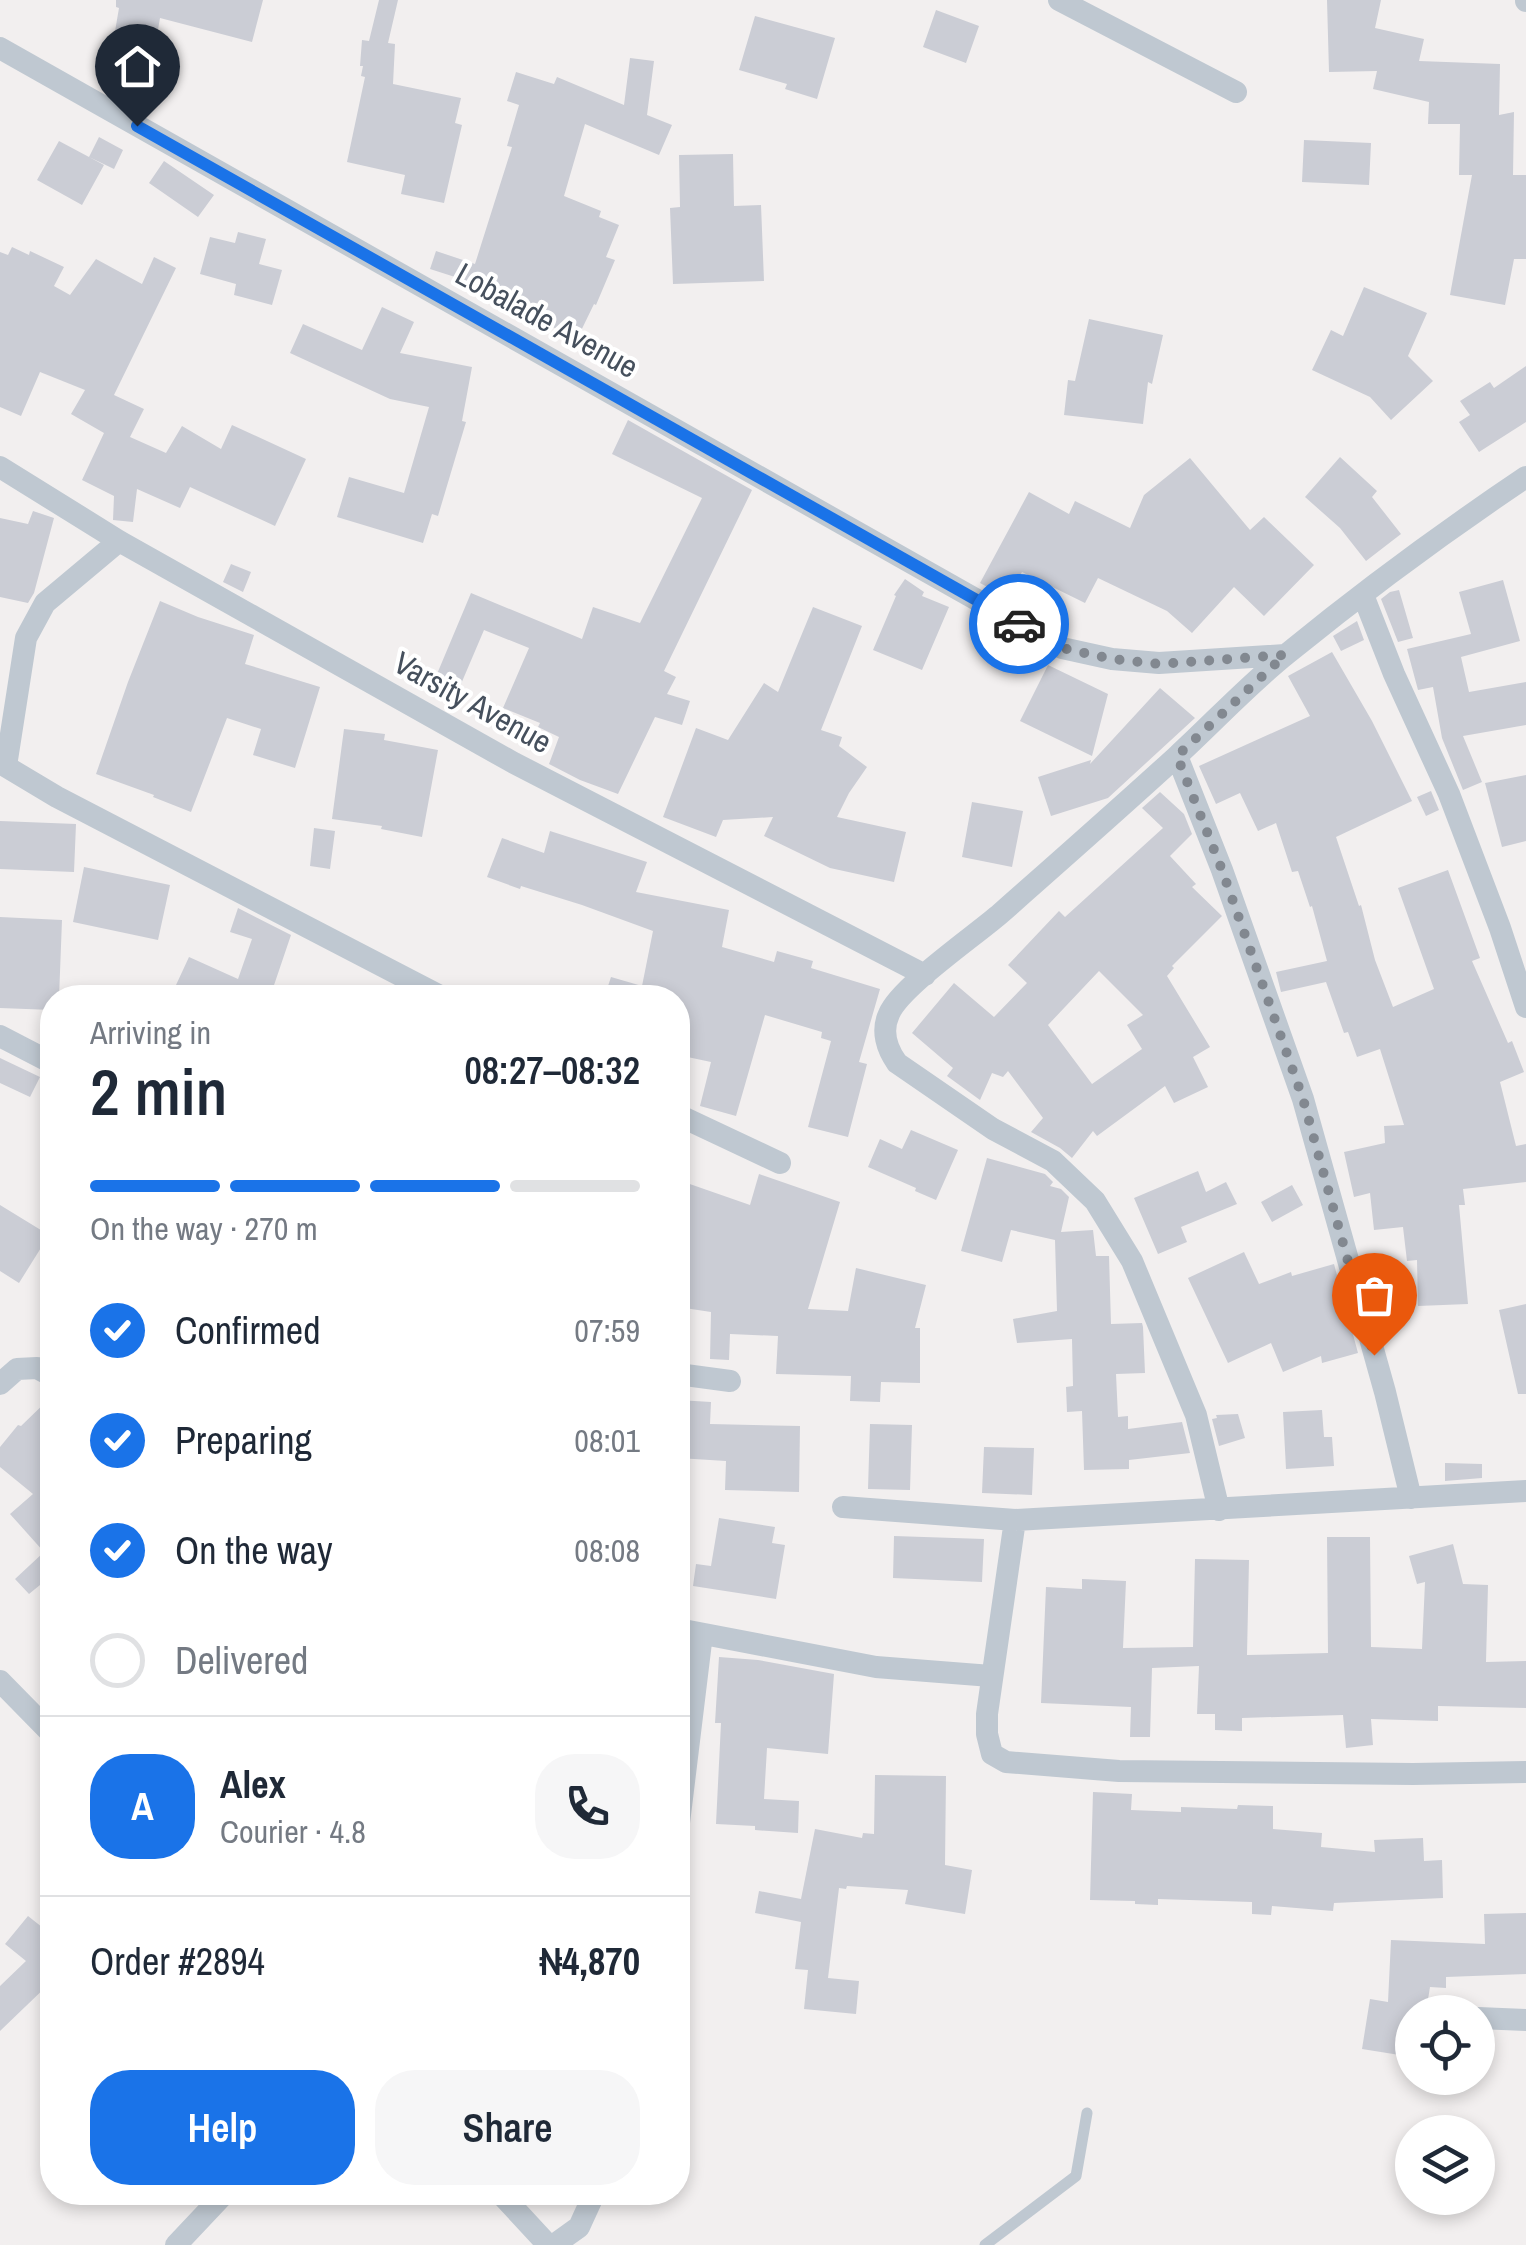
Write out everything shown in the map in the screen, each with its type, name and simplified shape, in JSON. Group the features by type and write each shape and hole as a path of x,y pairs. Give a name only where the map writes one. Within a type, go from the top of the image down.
{"street":[{"path":"1059,0 1236,92"},
{"name":"Lobalade Avenue","path":"0,48 1062,648 1159,664 1285,655"},
{"name":"Varsity Avenue","path":"0,467 120,540 514,764 925,975"},
{"path":"1219,1510 1196,1415 1132,1261 1096,1201 1053,1161 992,1129 898,1063 888,1052 888,1014 925,975 998,916 1285,655 1445,532 1526,478"},
{"path":"120,540 45,603 26,638 3,764 57,797 419,985"},
{"path":"1363,595 1449,794 1526,1007"},
{"path":"1177,756 1303,1099 1411,1498"},
{"path":"0,1036 40,1057"},
{"path":"690,1121 780,1164"},
{"path":"0,1384 17,1369 40,1370"},
{"path":"690,1376 730,1381"},
{"path":"843,1508 1015,1520 1526,1491"},
{"path":"1015,1520 991,1676 987,1734 992,1754 1006,1762 1119,1771 1526,1772"},
{"path":"690,1631 876,1667 991,1676"},
{"path":"690,1732 702,1634"},
{"path":"0,1682 40,1722"},
{"path":"1495,2019 1526,2020"},
{"path":"176,2245 214,2205"},
{"path":"511,2205 551,2245 579,2227 589,2205"}],"lane":[{"path":"985,2245 1076,2176 1087,2113"}],"building":[{"path":"116,0 263,0 252,42 160,18 152,65 116,59"},
{"path":"379,0 398,0 388,43 395,44 393,84 461,98 455,123 462,125 444,203 401,194 405,175 347,162 365,77 361,76 360,66 362,40 369,41"},
{"path":"1327,0 1381,0 1375,28 1424,39 1419,61 1500,64 1499,115 1514,112 1513,175 1526,175 1526,259 1514,259 1505,305 1450,295 1472,175 1459,175 1460,124 1428,124 1429,102 1373,89 1377,71 1329,72"},
{"path":"936,10 979,26 966,63 923,47"},
{"path":"755,16 835,38 817,99 785,89 787,84 739,70"},
{"path":"630,58 654,61 647,115 672,125 659,155 585,124 564,196 601,211 599,217 619,225 606,257 615,260 577,339 477,290 480,285 430,269 436,251 475,264 512,147 507,146 519,105 507,101 516,72 554,84 557,77 624,105"},
{"path":"99,137 123,150 114,169 89,157"},
{"path":"1304,140 1371,143 1369,185 1302,182"},
{"path":"59,141 104,165 82,205 37,180"},
{"path":"733,154 734,206 761,205 764,281 673,284 670,208 680,207 679,155"},
{"path":"164,161 214,195 198,217 149,183"},
{"path":"238,232 266,239 259,264 282,270 272,305 234,295 236,284 200,274 210,237 235,243"},
{"path":"12,247 64,267 54,286 70,295 96,259 142,284 154,257 176,268 114,395 144,409 130,437 166,453 182,426 221,449 232,425 306,459 275,526 190,487 180,508 137,489 133,522 113,520 114,496 82,480 104,433 71,414 85,390 40,372 21,416 0,407 0,252 8,255"},
{"path":"1364,287 1427,313 1408,356 1433,381 1391,420 1370,397 1312,370 1331,330 1343,336"},
{"path":"382,307 414,322 400,353 472,367 462,421 466,422 438,516 432,514 423,543 337,517 349,477 404,493 429,407 390,399 290,353 303,324 362,350"},
{"path":"1089,319 1163,335 1152,384 1148,382 1143,424 1064,415 1068,380 1075,381"},
{"path":"1526,366 1526,422 1479,452 1459,422 1470,415 1460,401 1490,382 1494,388"},
{"path":"628,420 752,490 664,671 676,677 667,694 690,701 682,725 655,717 618,794 549,764 559,737 538,727 540,723 503,708 529,648 484,630 461,684 437,674 471,593 582,639 593,607 640,623 702,498 612,454"},
{"path":"1340,457 1377,491 1372,497 1401,534 1366,561 1340,528 1305,497"},
{"path":"1190,458 1250,530 1264,517 1314,565 1264,616 1234,587 1192,633 1167,611 1098,578 1085,603 1022,572 1008,598 980,583 1029,492 1069,514 1075,501 1130,528 1144,495"},
{"path":"33,511 54,518 28,603 0,597 0,518 28,524"},
{"path":"231,564 251,572 243,592 223,582"},
{"path":"905,579 924,592 922,596 949,607 922,670 873,650 894,595"},
{"path":"1503,580 1520,641 1461,657 1469,692 1526,682 1526,725 1463,736 1482,782 1463,790 1442,738 1433,687 1418,690 1407,649 1471,634 1459,592"},
{"path":"1399,590 1413,638 1398,642 1381,599"},
{"path":"160,601 254,635 245,664 320,687 295,768 253,755 261,729 227,718 191,812 96,774"},
{"path":"813,607 862,626 821,730 842,737 839,746 867,767 837,817 906,832 894,882 830,868 764,836 773,817 723,820 716,837 663,817 696,728 728,740 764,683 778,692"},
{"path":"1357,621 1364,640 1341,651 1333,636"},
{"path":"1332,652 1412,801 1336,837 1393,1007 1434,989 1398,888 1448,870 1480,958 1472,961 1524,1072 1500,1082 1516,1146 1526,1144 1526,1182 1463,1189 1465,1205 1459,1205 1468,1304 1418,1306 1417,1260 1407,1261 1403,1227 1374,1230 1370,1193 1354,1197 1344,1152 1385,1143 1384,1126 1404,1125 1380,1049 1357,1057 1326,982 1281,992 1276,972 1327,961 1312,906 1298,871 1292,872 1276,823 1258,831 1240,793 1216,804 1199,766 1310,716 1288,676"},
{"path":"1048,665 1108,694 1092,756 1020,721"},
{"path":"1160,688 1195,718 1108,798 1051,816 1038,777 1091,760 1090,764"},
{"path":"344,729 385,734 384,740 438,750 422,837 332,819"},
{"path":"1526,775 1526,841 1502,847 1485,783"},
{"path":"1431,791 1439,810 1426,816 1417,797"},
{"path":"1160,792 1184,814 1192,834 1170,856 1196,884 1192,887 1222,916 1172,966 1167,976 1210,1047 1193,1057 1208,1087 1174,1103 1165,1086 1097,1136 1093,1131 1072,1158 1031,1132 1043,1118 1008,1071 1003,1077 992,1073 980,1100 947,1076 953,1068 912,1033 954,983 994,1017 1027,983 1008,965 1059,911 1065,917 1163,828 1142,808","holes":["1099,971 1143,1015 1127,1025 1142,1049 1092,1084 1048,1025"]},
{"path":"972,802 1023,811 1012,867 962,857"},
{"path":"0,821 76,824 74,872 0,869"},
{"path":"314,828 335,831 330,869 310,866"},
{"path":"550,831 647,862 636,892 729,910 722,947 774,962 777,951 813,961 811,968 880,989 859,1062 867,1064 848,1137 808,1127 831,1041 821,1038 822,1032 765,1015 736,1116 700,1106 711,1062 690,1058 690,985 642,985 653,931 487,877 502,838 544,853"},
{"path":"84,867 170,885 158,940 73,922"},
{"path":"238,908 291,935 274,985 176,985 189,957 238,979 252,939 230,932"},
{"path":"0,917 62,920 60,985 40,985 40,1010 0,1008"},
{"path":"611,977 639,985 608,985"},
{"path":"0,1058 40,1077 30,1097 0,1083"},
{"path":"911,1130 958,1150 936,1200 868,1167 880,1139 902,1149"},
{"path":"987,1158 1045,1174 1053,1182 1050,1186 1069,1197 1061,1232 1093,1230 1096,1256 1109,1256 1111,1324 1142,1323 1143,1327 1145,1373 1116,1374 1118,1417 1128,1416 1128,1429 1182,1422 1190,1453 1129,1460 1129,1469 1084,1470 1082,1411 1067,1412 1066,1387 1073,1386 1072,1339 1017,1343 1013,1319 1057,1311 1055,1240 1011,1230 1002,1262 961,1251"},
{"path":"1198,1171 1206,1192 1226,1182 1237,1204 1181,1227 1187,1242 1158,1254 1134,1198"},
{"path":"759,1174 840,1202 808,1309 848,1311 856,1268 926,1285 915,1328 920,1328 920,1383 881,1382 880,1402 850,1401 851,1376 776,1374 778,1336 730,1334 729,1360 710,1359 711,1312 690,1309 690,1184 750,1205"},
{"path":"1292,1185 1303,1205 1272,1222 1261,1202"},
{"path":"0,1205 40,1229 40,1249 19,1283 0,1271"},
{"path":"1244,1252 1259,1284 1291,1272 1292,1276 1334,1264 1358,1353 1322,1363 1321,1356 1283,1372 1271,1343 1228,1363 1188,1278"},
{"path":"1526,1304 1526,1394 1518,1394 1499,1310"},
{"path":"690,1401 711,1402 710,1424 800,1426 799,1492 725,1490 726,1461 690,1459"},
{"path":"40,1408 40,1548 10,1514 33,1494 0,1467 0,1447"},
{"path":"1322,1410 1324,1437 1332,1437 1334,1466 1286,1469 1283,1412"},
{"path":"1238,1414 1245,1438 1219,1446 1212,1419 1216,1415"},
{"path":"870,1424 912,1425 910,1490 868,1489"},
{"path":"984,1447 1034,1448 1032,1495 982,1493"},
{"path":"1445,1463 1482,1464 1482,1478 1445,1481"},
{"path":"719,1518 775,1527 772,1543 785,1545 776,1599 693,1586 696,1564 711,1566"},
{"path":"894,1536 984,1539 982,1582 893,1578"},
{"path":"1327,1537 1370,1537 1371,1647 1422,1649 1425,1582 1417,1584 1409,1556 1453,1544 1463,1584 1488,1585 1486,1662 1526,1661 1526,1708 1438,1706 1438,1721 1371,1719 1373,1745 1346,1748 1343,1715 1242,1718 1242,1731 1215,1730 1215,1714 1197,1714 1199,1666 1152,1668 1150,1737 1130,1737 1131,1707 1041,1703 1046,1587 1082,1589 1082,1579 1126,1581 1123,1648 1193,1647 1195,1559 1249,1560 1247,1655 1328,1653"},
{"path":"40,1556 40,1585 29,1594 15,1579"},
{"path":"719,1657 834,1674 828,1754 767,1748 764,1799 799,1801 798,1833 716,1824 721,1723 715,1723"},
{"path":"875,1775 946,1776 945,1865 972,1870 965,1914 905,1904 908,1890 839,1888 828,1978 859,1981 856,2014 804,2009 808,1970 795,1969 801,1922 755,1913 759,1891 801,1899 815,1829 862,1838 863,1833 874,1834"},
{"path":"1093,1792 1132,1794 1131,1810 1181,1812 1181,1807 1273,1806 1273,1829 1322,1833 1321,1847 1375,1852 1374,1840 1423,1838 1424,1861 1442,1860 1443,1898 1334,1903 1333,1911 1272,1906 1271,1915 1252,1914 1252,1902 1158,1899 1158,1905 1090,1900"},
{"path":"1526,1913 1526,1974 1446,1977 1446,1988 1430,1987 1429,1995 1395,1995 1395,2054 1362,2049 1370,1999 1388,2002 1391,1940 1485,1944 1484,1914"},
{"path":"28,1916 40,1926 40,1993 0,2031 0,1986 26,1961 5,1944"}],"way so far":[{"path":"1019,624 1062,648 1112,659 1159,664 1285,655 1177,756 1303,1099 1374,1355"}],"route":[{"path":"137,126 1019,624"}]}
